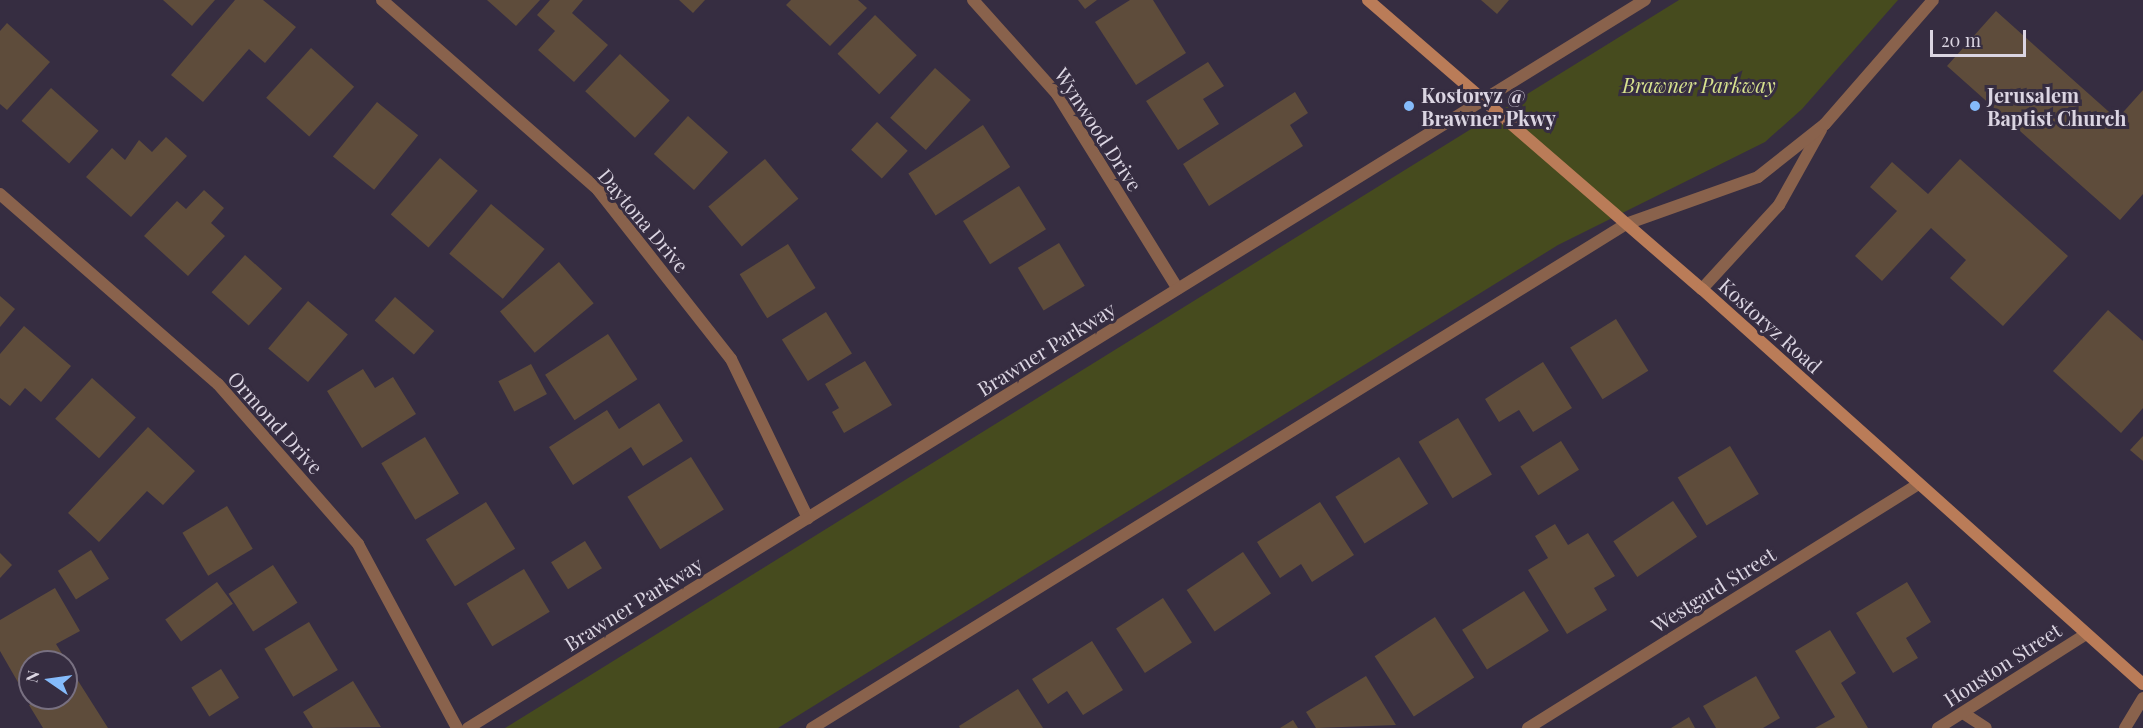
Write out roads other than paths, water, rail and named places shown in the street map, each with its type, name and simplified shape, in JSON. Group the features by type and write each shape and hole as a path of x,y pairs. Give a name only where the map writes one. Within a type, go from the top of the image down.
{"main road":[{"name":"Kostoryz Road","path":"1368,0 1702,289 2143,684"}],"street":[{"name":"Daytona Drive","path":"382,0 598,190 731,359 808,518"},
{"name":"Wynwood Drive","path":"973,0 1057,94 1178,289"},
{"name":"Brawner Parkway","path":"468,728 1644,0"},
{"path":"812,728 1626,224 1758,177 1825,123 1934,0"},
{"path":"1702,289 1779,205 1825,123"},
{"name":"Ormond Drive","path":"0,194 218,384 358,544 457,728"},
{"name":"Westgard Street","path":"1528,728 1918,484"},
{"name":"Houston Street","path":"1938,728 2086,634"},
{"path":"2125,728 2143,698"},
{"path":"1964,712 1986,728"}],"place":[{"name":"Kostoryz @ Brawner Pkwy","path":"1409,106"},
{"name":"Jerusalem Baptist Church","path":"1975,106"}]}
